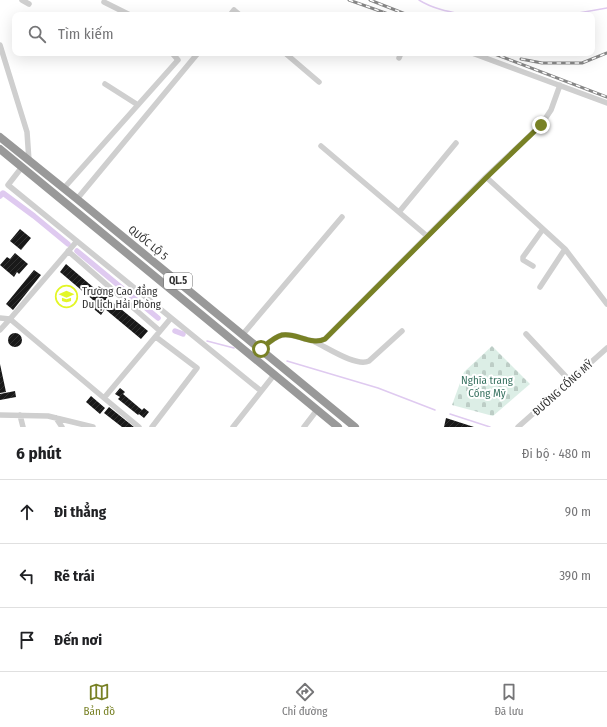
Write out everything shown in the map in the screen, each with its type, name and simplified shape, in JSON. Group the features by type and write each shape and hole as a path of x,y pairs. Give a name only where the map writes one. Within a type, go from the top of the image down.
{"highway":[{"name":"QUỐC LỘ 5","path":"0,137 355,427"},
{"name":"QUỐC LỘ 5","path":"0,149 338,427"}],"street":[{"path":"22,0 29,4"},
{"path":"104,2 124,12"},
{"path":"0,45 27,132 29,161"},
{"path":"64,188 178,60 175,56"},
{"path":"77,199 196,56"},
{"path":"288,56 318,82"},
{"path":"480,56 607,103"},
{"path":"105,84 138,105"},
{"path":"313,341 322,341 325,339 427,236 541,125 551,110 560,85"},
{"path":"398,212 456,143"},
{"path":"321,146 427,236"},
{"path":"22,167 8,185 261,391"},
{"path":"486,178 565,249 607,304"},
{"path":"243,334 342,217"},
{"path":"533,266 523,260 523,257 543,229"},
{"path":"0,330 77,241"},
{"path":"540,287 565,249"},
{"path":"68,252 160,331"},
{"path":"0,318 10,319 139,427"},
{"path":"104,398 171,318"},
{"path":"261,349 277,337 282,335 292,335 313,341 356,362 366,363 402,331"},
{"path":"526,334 570,381"},
{"path":"152,427 197,368 156,337"},
{"name":"ĐƯỜNG CỐNG MỸ","path":"521,426 607,348"},
{"path":"233,427 274,375"},
{"path":"304,427 317,410"},
{"path":"0,414 48,416 93,427"},
{"path":"20,415 23,427"},
{"path":"56,418 62,427"}],"green space":[{"name":"Nghĩa trang Cống Mỹ","path":"492,346 530,384 493,416 452,405 464,372"}],"building":[{"path":"20,229 31,238 21,250 10,241"},
{"path":"15,253 28,264 19,274 17,272 14,277 0,265 7,257 10,259"},
{"path":"66,264 100,293 108,295 111,301 148,331 141,339 105,309 101,315 89,305 93,300 60,272"},
{"path":"34,270 41,275 13,310 6,304"},
{"path":"15,333 20,335 22,340 20,345 15,347 10,345 8,340 10,335"},
{"path":"0,364 6,392 0,393"},
{"path":"120,388 125,392 123,394 142,410 144,408 149,412 144,418 118,399 120,397 115,394"},
{"path":"15,391 16,397 0,400 0,394"},
{"path":"91,396 105,408 100,414 86,402"},
{"path":"109,407 134,427 122,427 104,413"},
{"path":"446,418 474,427 444,427"}],"waterway":[{"path":"419,0 436,8 452,12"},
{"path":"584,12 607,8"},
{"path":"0,196 3,193 68,244"},
{"path":"77,251 158,318"},
{"path":"175,331 183,334"},
{"path":"207,341 234,348"},
{"path":"287,361 378,388 435,410"},
{"path":"450,414 490,427"}],"railway":[{"path":"349,0 383,12"},
{"path":"370,0 400,12"},
{"path":"521,59 542,63 582,63 607,53"},
{"path":"500,56 607,97"}],"place":[{"name":"Trường Cao đẳng Du lịch Hải Phòng","path":"66,297"}],"route":[{"path":"261,349 282,335 292,335 313,341 322,341 325,339 541,125"}]}
